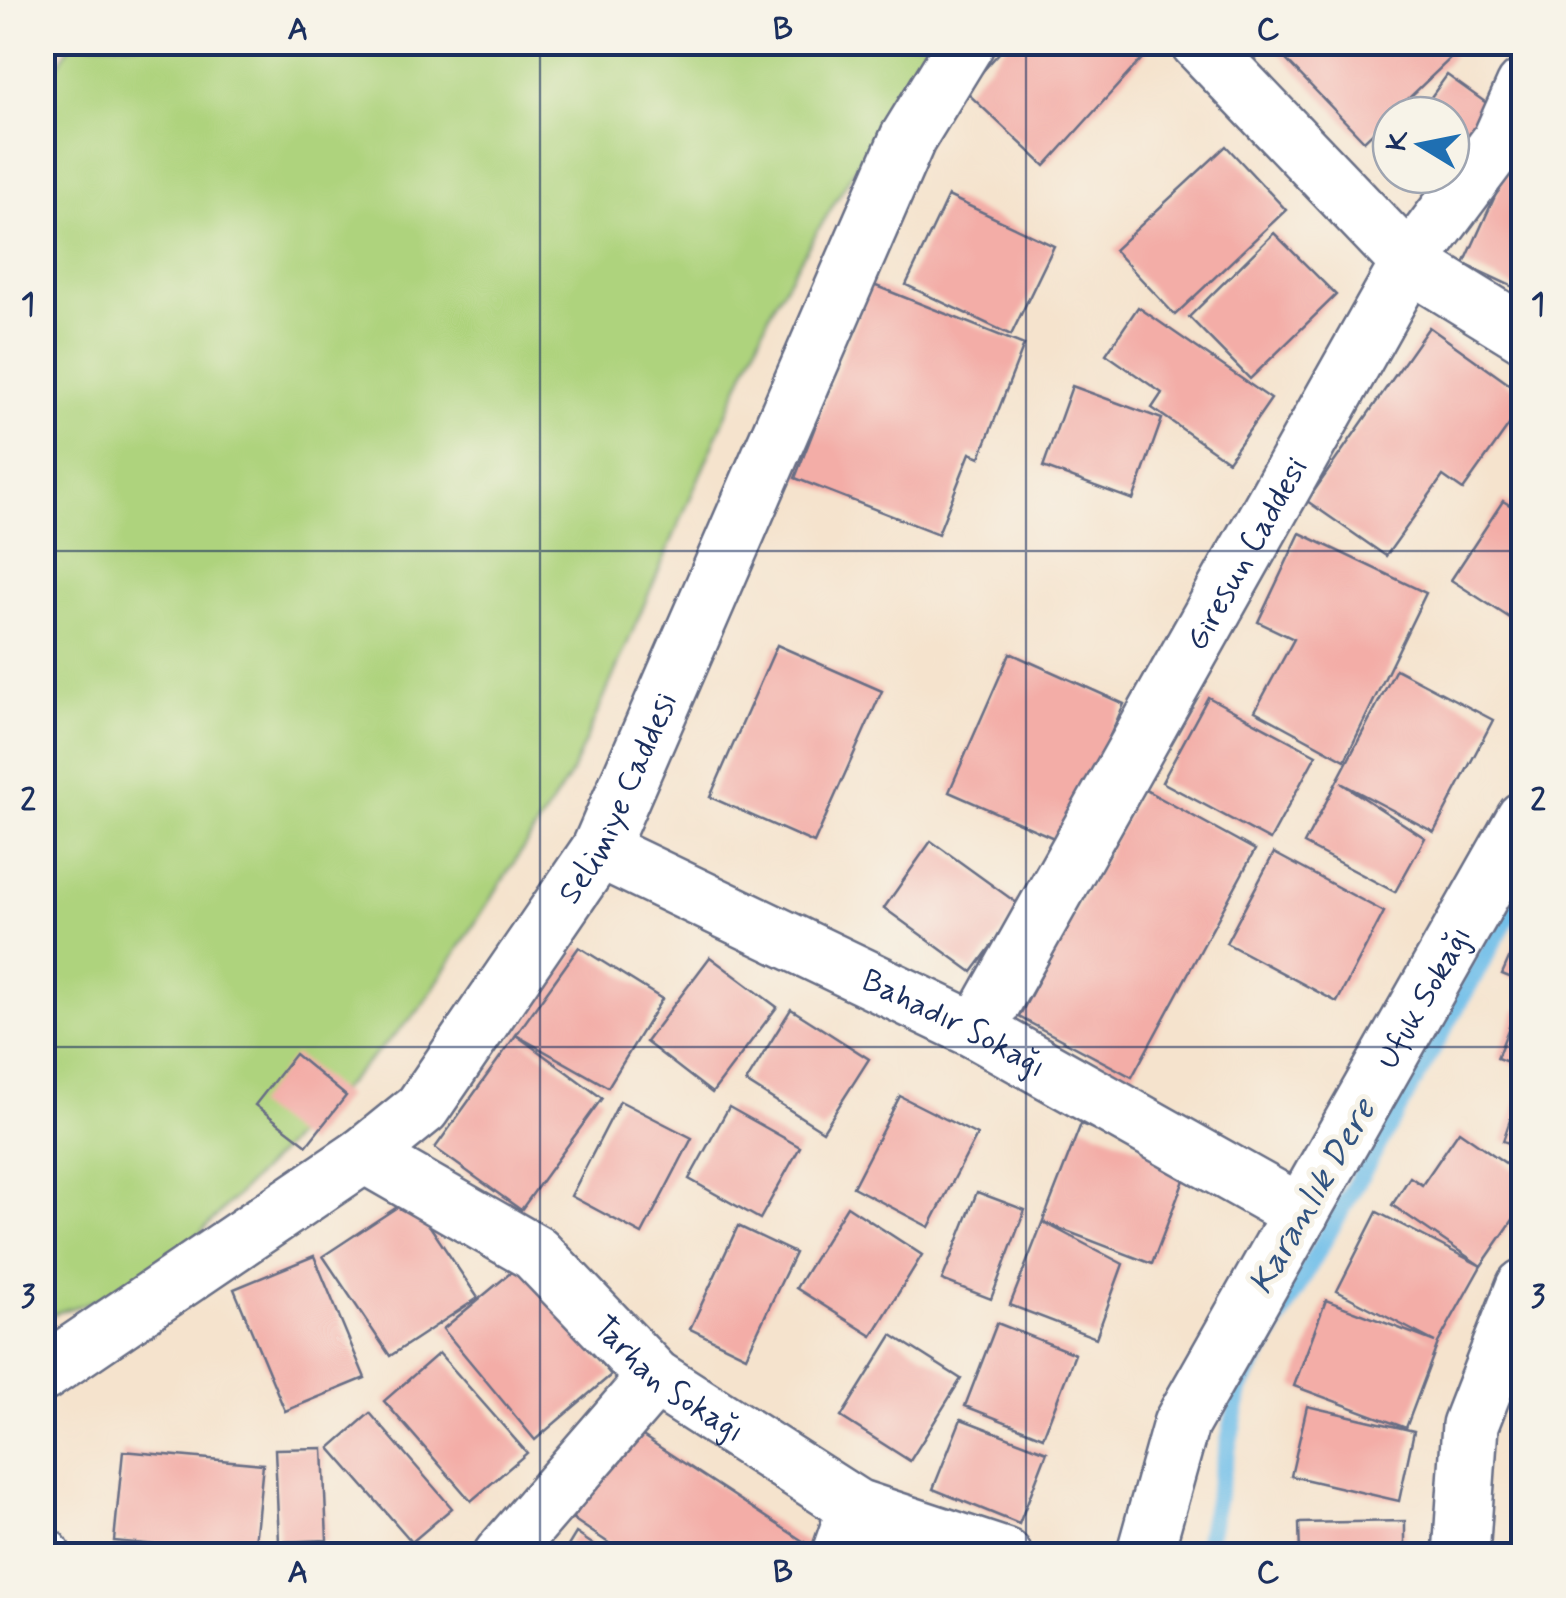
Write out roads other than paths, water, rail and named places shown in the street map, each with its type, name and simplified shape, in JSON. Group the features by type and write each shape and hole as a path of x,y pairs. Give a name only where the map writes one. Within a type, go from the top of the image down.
{"street":[{"name":"Selimiye Caddesi","path":"42,1374 364,1156 422,1108 599,850 908,138 967,42"},
{"path":"1198,42 1410,263 1524,334"},
{"name":"Giresun Caddesi","path":"977,1031 1410,263 1500,141 1524,87"},
{"name":"Ufuk Sokağı","path":"1144,1556 1181,1424 1524,819"},
{"name":"Bahadır Sokağı","path":"599,850 977,1031 1301,1214"},
{"name":"Tarhan Sokağı","path":"364,1156 535,1253 655,1378 847,1531 1004,1556"},
{"path":"1461,1556 1470,1425 1524,1287"},
{"path":"501,1556 655,1378"}],"waterway":[{"name":"Karanlık Dere","path":"1204,1556 1241,1386 1524,888"}]}
